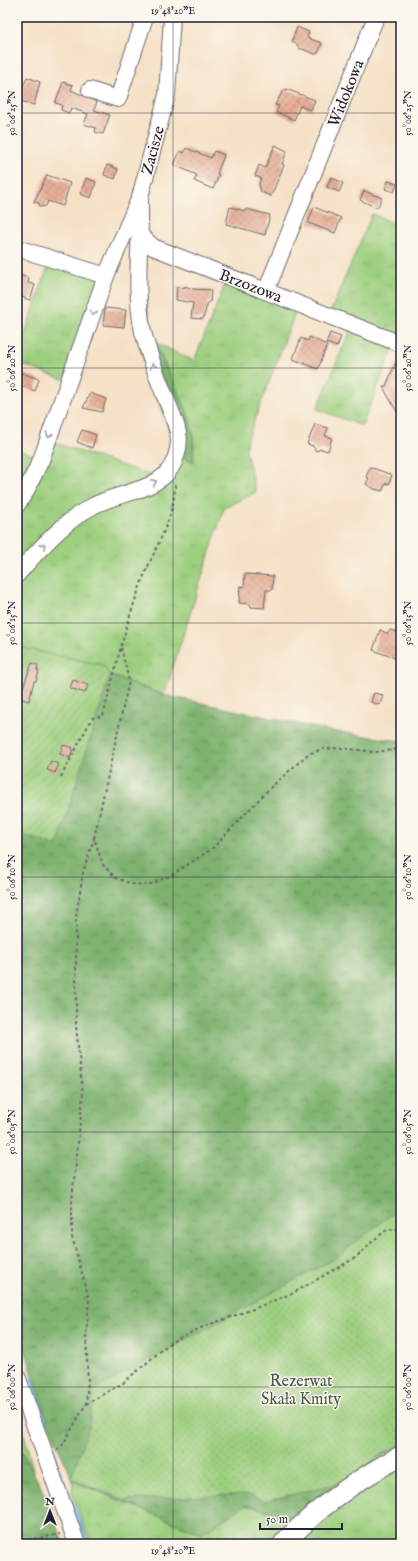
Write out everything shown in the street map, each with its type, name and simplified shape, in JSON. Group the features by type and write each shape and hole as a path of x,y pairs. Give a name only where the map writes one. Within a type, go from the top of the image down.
{"main road":[{"path":"283,1544 311,1517 338,1495 401,1456"}],"street":[{"path":"90,90 118,99 145,17"},
{"name":"Zacisze","path":"17,505 26,491 41,460 106,276 140,197 167,95 172,17"},
{"name":"Widokowa","path":"266,291 376,17"},
{"path":"17,575 34,555 76,516 93,505 153,483 165,474 173,464 178,451 178,434 150,359 140,312 137,284 141,236 140,197"},
{"name":"Brzozowa","path":"141,236 152,247 401,344"},
{"path":"17,248 106,276"},
{"path":"17,1376 45,1459 75,1538"}],"path":[{"path":"61,777 92,718 103,716 121,646 142,581 160,540 175,500 173,464"},
{"path":"45,1459 62,1446 86,1404 88,1381 87,1313 89,1299 72,1237 72,1200 83,1095 76,1026 76,917 83,872 94,838 129,681 121,646"},
{"path":"94,838 103,865 116,878 132,884 148,885 170,876 212,849 270,788 308,754 323,749 340,748 375,752 401,749"},
{"path":"86,1404 123,1383 171,1342 205,1326 293,1293 355,1258 388,1229 401,1229"},
{"path":"17,1542 39,1539 75,1538"}],"green space":[{"path":"372,214 401,226 401,340 330,313"},
{"path":"50,261 102,279 65,380 17,363 17,357"},
{"path":"142,282 154,342 187,411 193,434 194,462 170,452 172,439 140,348"},
{"path":"226,282 297,308 247,440 246,452 256,492 224,508 164,695 110,675 103,665 17,647 17,510 52,442 150,475 162,470 187,411 154,342 194,361"},
{"path":"351,328 394,346 362,426 317,409"},
{"path":"17,449 36,456 17,497"},
{"path":"17,647 103,665 110,675 57,846 17,833"},
{"path":"110,675 164,695 331,731 401,741 401,1444 291,1516 245,1505 202,1534 73,1481 47,1421 17,1323 17,833 57,845"},
{"name":"Rezerwat Skała Kmity","path":"401,1207 401,1445 380,1455 344,1482 264,1501 248,1494 125,1500 71,1478 89,1427 94,1390 334,1259"},
{"path":"17,1407 18,1411 35,1477 17,1442"},
{"path":"17,1442 52,1508 63,1544 17,1544"},
{"path":"401,1467 401,1544 298,1544 345,1503"},
{"path":"73,1481 202,1534 245,1505 291,1516 266,1544 90,1544 72,1493"}],"building":[{"path":"297,27 309,32 307,38 322,43 318,53 315,54 299,48 296,43 292,41"},
{"path":"27,77 40,82 34,105 17,100"},
{"path":"63,82 73,85 71,90 97,102 94,110 110,115 103,134 95,132 96,128 84,124 88,114 71,108 69,113 61,110 62,105 55,103"},
{"path":"286,89 315,100 311,110 300,106 294,120 276,112 279,106 275,105 283,91"},
{"path":"275,145 287,151 282,164 284,165 271,196 261,192 259,184 261,178 255,176 259,165 265,168"},
{"path":"186,148 211,158 214,151 224,155 217,174 219,175 213,189 194,181 197,175 174,165 180,151 184,153"},
{"path":"107,165 118,169 115,179 104,175"},
{"path":"47,175 70,183 63,206 48,201 46,206 40,207 39,203 34,202"},
{"path":"331,177 343,183 339,192 327,187"},
{"path":"86,178 96,182 91,198 80,194"},
{"path":"388,181 397,184 394,192 385,189"},
{"path":"364,191 382,198 377,208 360,200"},
{"path":"230,207 270,215 265,235 226,224"},
{"path":"314,207 341,218 335,233 308,223"},
{"path":"17,274 29,278 28,283 35,285 30,300 17,295"},
{"path":"185,286 193,289 211,290 210,302 208,302 203,319 191,318 193,303 176,300 177,287 184,288"},
{"path":"105,308 126,310 124,327 103,325"},
{"path":"330,333 341,337 337,347 326,343"},
{"path":"309,337 327,345 318,369 293,359 301,338 308,341"},
{"path":"396,362 401,372 401,402 397,412 383,387 386,386"},
{"path":"19,372 39,379 35,391 17,384"},
{"path":"90,393 106,399 102,412 83,408"},
{"path":"315,424 328,428 325,436 332,438 328,451 321,449 316,451 313,446 307,444"},
{"path":"82,430 96,435 92,448 77,442"},
{"path":"370,467 392,475 389,484 386,483 382,491 374,489 366,484 369,478 366,477"},
{"path":"245,574 273,576 272,590 266,590 264,608 251,607 250,604 239,603 240,586 244,587"},
{"path":"380,630 388,634 390,630 401,633 401,648 397,659 373,650"},
{"path":"32,663 38,665 37,670 39,671 36,681 34,681 29,701 19,698"},
{"path":"73,680 88,685 85,693 70,688"},
{"path":"374,693 383,695 380,705 371,702"},
{"path":"63,745 73,748 70,758 60,754"},
{"path":"51,761 59,764 55,773 47,770"}],"waterway":[{"path":"32,1379 56,1462"},
{"path":"58,1469 82,1528 86,1544"}]}
